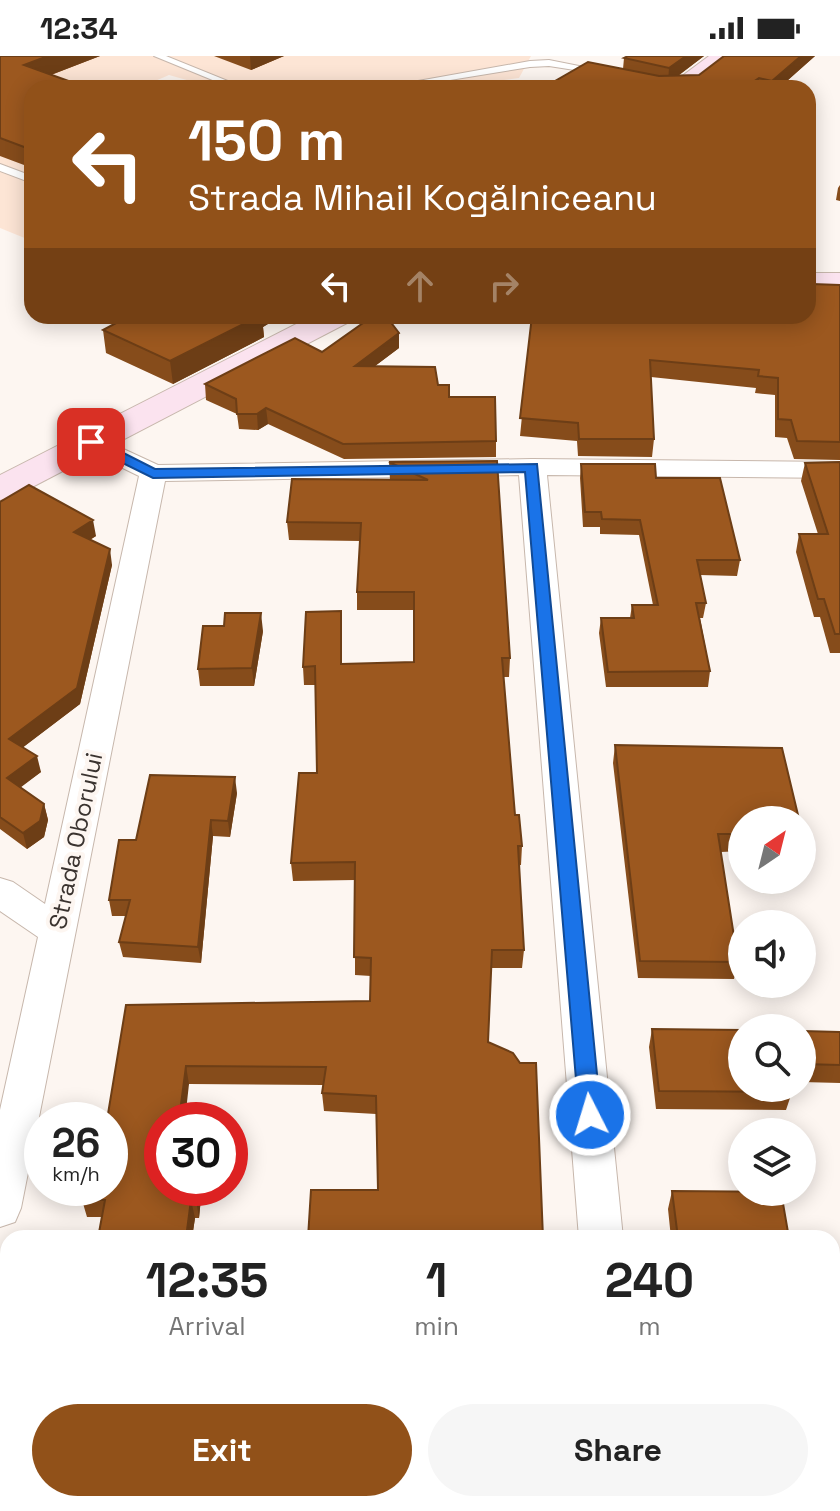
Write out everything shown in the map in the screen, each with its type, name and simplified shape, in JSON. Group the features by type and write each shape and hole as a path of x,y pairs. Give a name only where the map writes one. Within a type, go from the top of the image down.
{"main road":[{"path":"690,80 725,56"},
{"path":"816,282 840,282"},
{"path":"0,489 320,324"}],"street":[{"path":"91,442 153,473 532,467 840,470"},
{"path":"532,467 600,1230"},
{"name":"Strada Oborului","path":"0,1208 5,1156 57,931 153,473"},
{"path":"0,892 57,931"}],"lane":[{"path":"158,56 220,80"},
{"path":"433,80 530,64 563,64 605,73"},
{"path":"0,167 24,177"}],"shaded area":[{"path":"0,56 531,56 519,78 503,80 187,80 169,75 157,80 24,80 24,238 0,228"}],"building":[{"path":"0,56 48,56 24,65 66,80 24,80 24,147 0,138"},
{"path":"686,56 669,68 624,58"},
{"path":"724,56 801,56 773,80 557,80 588,62 659,76 699,75"},
{"path":"816,284 840,285 840,442 797,441 791,420 778,419 778,378 758,376 759,370 650,360 654,439 579,439 578,423 520,418 531,324 816,324"},
{"path":"114,324 243,324 170,361 103,330"},
{"path":"362,324 392,324 399,333 355,366 435,367 438,385 449,385 449,397 495,397 496,441 343,444 266,408 257,414 237,414 236,399 205,384 295,338 322,352"},
{"path":"497,461 510,658 502,658 515,815 519,815 522,846 518,846 524,950 492,950 488,1042 513,1053 520,1063 536,1063 543,1230 308,1230 311,1190 378,1190 376,1096 322,1093 326,1067 186,1066 181,1102 144,1102 144,1206 190,1206 187,1230 99,1230 104,1206 128,1206 128,1102 110,1102 126,1005 370,1001 371,958 354,957 355,862 291,863 299,773 317,773 315,666 303,667 306,612 341,611 341,664 414,662 414,592 357,592 361,523 287,522 292,479 428,480 389,462"},
{"path":"840,462 840,634 835,634 824,599 818,599 799,534 828,534 805,463"},
{"path":"581,464 655,464 656,478 720,478 740,560 697,560 706,603 696,603 710,671 608,672 601,618 634,618 632,605 658,605 640,520 602,519 601,512 585,512"},
{"path":"29,485 93,520 74,532 110,549 77,688 9,739 37,756 7,778 44,804 40,821 23,833 0,817 0,502"},
{"path":"225,613 261,613 252,668 198,669 203,626 224,626"},
{"path":"615,745 782,748 796,806 728,806 728,834 718,834 730,910 728,962 640,961"},
{"path":"150,775 235,777 228,821 211,820 198,947 119,942 130,900 109,900 119,840 136,840"},
{"path":"652,1029 728,1030 728,1092 659,1091"},
{"path":"816,1031 840,1032 840,1065 816,1064"},
{"path":"672,1191 728,1192 728,1206 783,1206 788,1230 677,1230"}],"route":[{"path":"91,442 153,473 532,467 590,1115"}]}
